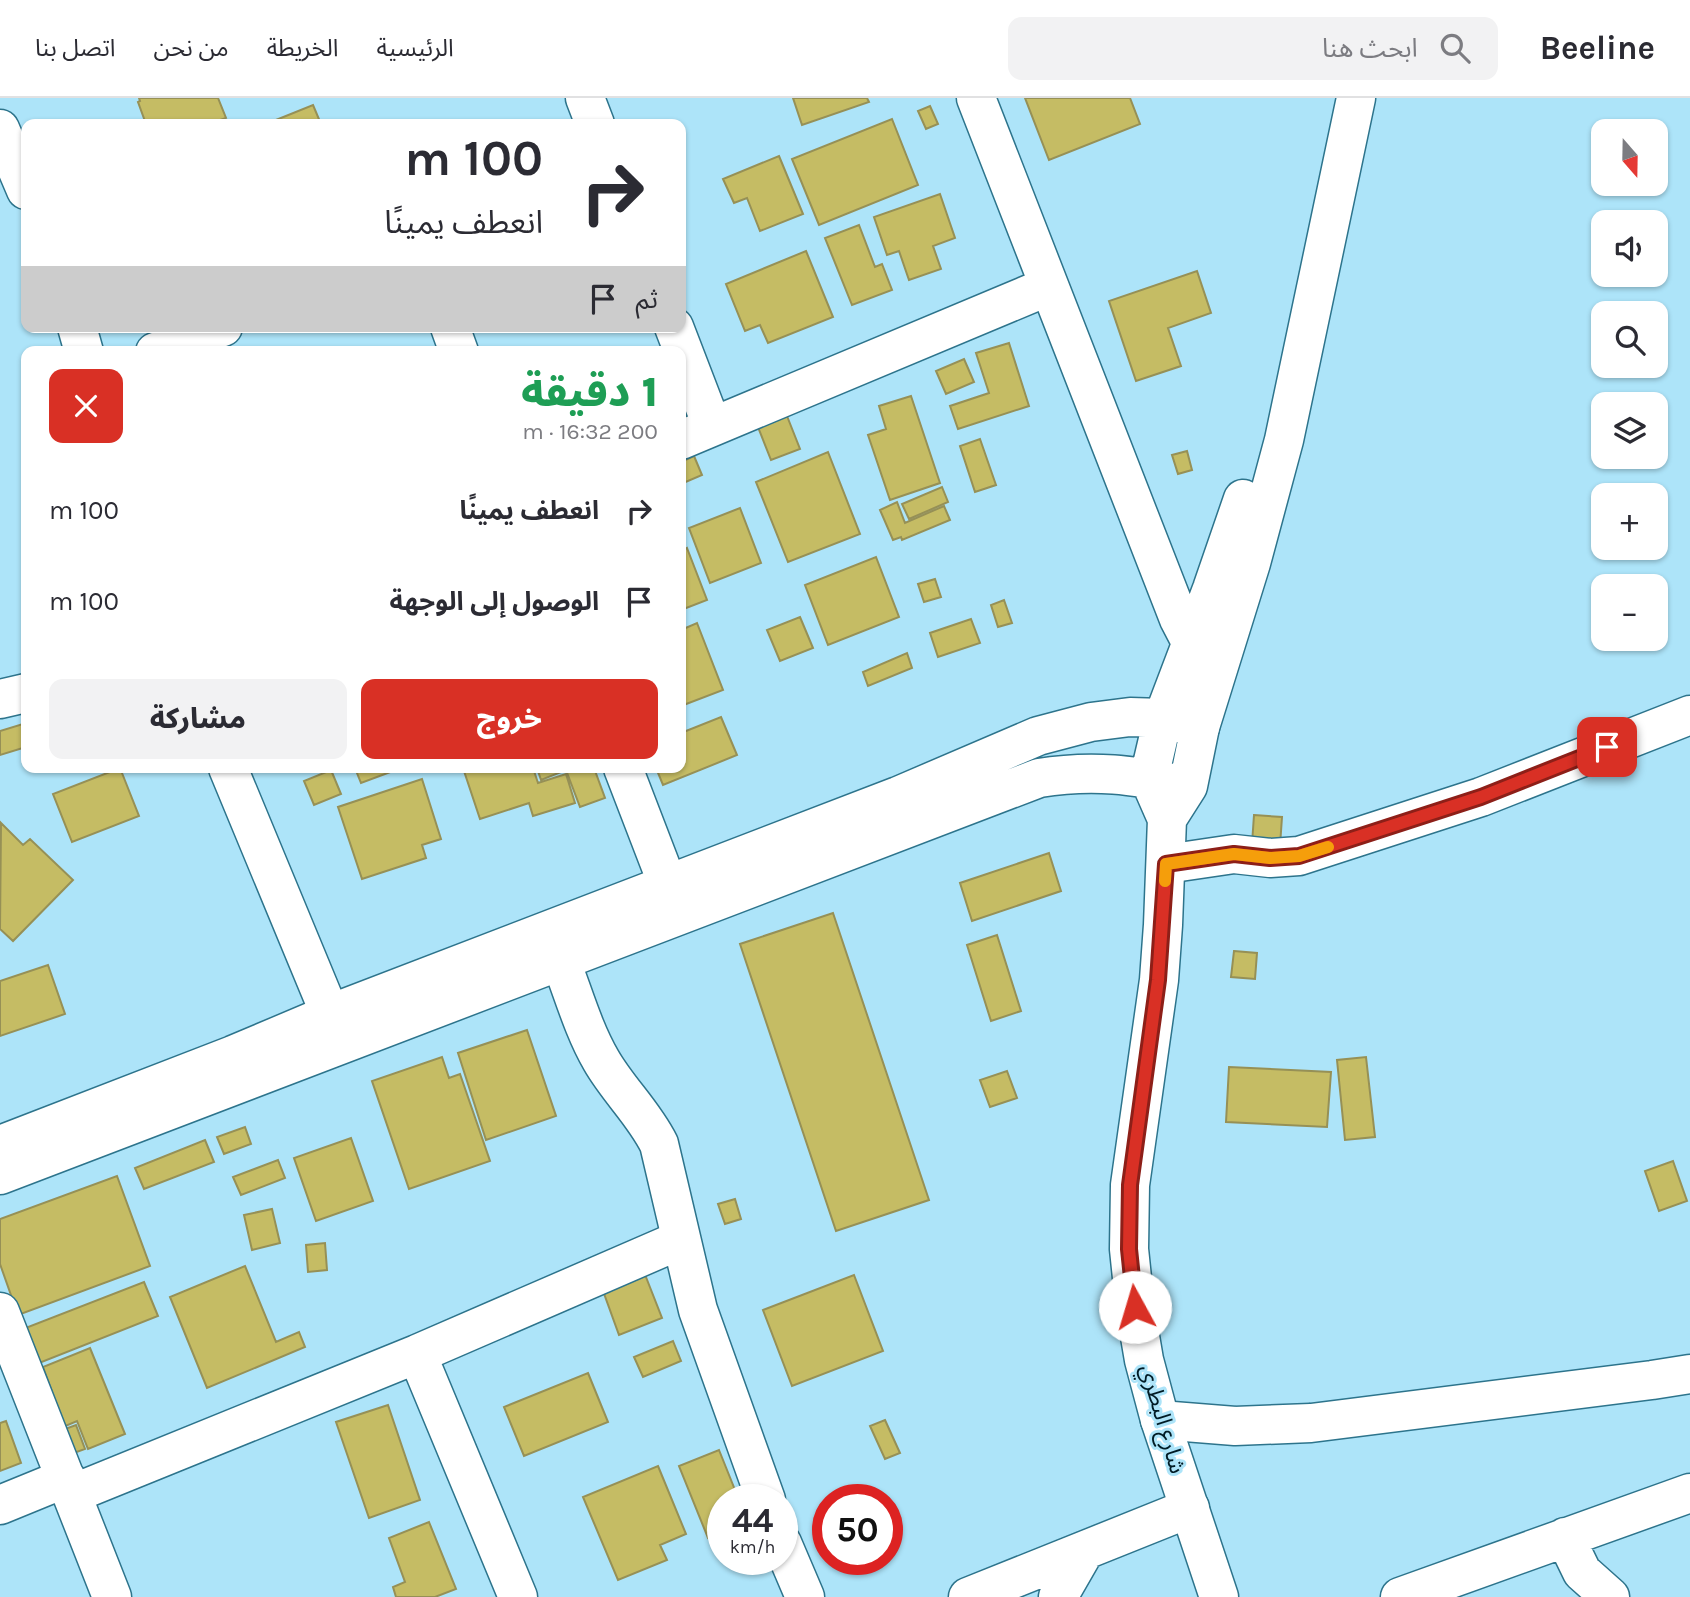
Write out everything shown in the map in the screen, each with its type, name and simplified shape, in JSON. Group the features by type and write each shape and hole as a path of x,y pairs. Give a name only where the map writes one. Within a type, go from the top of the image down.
{"street":[{"path":"586,98 593,119"},
{"path":"976,98 1164,583 1206,654"},
{"path":"1167,819 1188,786 1200,727 1206,654 1228,546 1261,440 1313,213 1335,98"},
{"path":"1167,819 1149,778 1163,718 1206,654 1251,563 1284,440 1356,98"},
{"path":"0,129 21,178"},
{"path":"686,382 697,433 1049,286"},
{"path":"171,346 207,333"},
{"path":"0,699 21,694"},
{"path":"1166,864 1234,854 1270,858 1299,856 1481,797 1686,711"},
{"path":"0,1145 221,1060 330,1014 898,796 1038,736 1091,722 1130,717 1163,718 1200,727"},
{"path":"0,1175 1039,778 1075,772 1149,778 1188,786"},
{"path":"230,773 330,1014"},
{"path":"625,773 668,885"},
{"name":"شارع البطري","path":"1167,819 1158,980 1130,1185 1129,1249 1137,1320 1160,1419 1219,1597"},
{"path":"560,959 599,1056 647,1121 659,1144 698,1310 760,1484"},
{"path":"0,1506 69,1486 417,1354 680,1240"},
{"path":"0,1312 112,1597"},
{"path":"417,1354 518,1597"},
{"path":"1160,1419 1235,1426 1311,1423 1690,1374"},
{"path":"1400,1597 1690,1493"},
{"path":"968,1597 1190,1508"},
{"path":"1565,1537 1582,1573 1610,1597"},
{"path":"1058,1597 1085,1550"},
{"path":"796,1575 805,1597"}],"building":[{"path":"139,98 218,98 226,118 144,119 138,102"},
{"path":"793,98 867,98 869,102 802,125"},
{"path":"1025,98 1130,98 1140,124 1049,160"},
{"path":"313,105 319,119 278,119"},
{"path":"930,106 938,124 926,129 918,111"},
{"path":"892,119 918,185 819,225 792,159"},
{"path":"779,156 803,214 760,231 747,198 734,203 723,179"},
{"path":"940,194 955,238 933,246 941,269 909,280 899,251 887,255 874,217"},
{"path":"859,225 875,267 882,264 892,290 852,305 825,238"},
{"path":"806,251 833,317 768,343 760,325 745,331 726,284"},
{"path":"1197,271 1211,313 1168,328 1181,366 1136,381 1109,301"},
{"path":"1009,343 1029,406 958,429 950,406 989,393 976,353"},
{"path":"964,359 974,382 946,394 936,371"},
{"path":"911,396 940,483 890,500 868,435 886,429 879,406"},
{"path":"787,416 800,449 771,460 758,427"},
{"path":"980,439 996,485 975,492 960,446"},
{"path":"1187,451 1192,470 1178,474 1172,455"},
{"path":"828,452 860,534 788,562 756,482"},
{"path":"694,456 702,475 686,482 686,460"},
{"path":"942,487 948,502 909,519 902,504"},
{"path":"897,502 905,523 944,506 950,520 902,540 901,537 893,540 880,510"},
{"path":"740,508 761,563 710,583 689,528"},
{"path":"686,548 707,600 686,608"},
{"path":"876,557 899,617 828,645 805,585"},
{"path":"935,579 941,597 924,602 918,584"},
{"path":"1004,600 1012,623 998,627 991,605"},
{"path":"800,617 813,648 780,661 767,630"},
{"path":"971,619 980,643 938,657 930,633"},
{"path":"697,623 723,690 686,704 686,628"},
{"path":"907,653 912,668 868,686 863,672"},
{"path":"721,717 737,755 663,785 658,773 686,773 686,731"},
{"path":"21,725 21,749 0,755 0,731"},
{"path":"107,773 122,773 139,816 72,842 53,794"},
{"path":"324,773 332,773 341,794 314,805 304,781"},
{"path":"357,773 388,773 361,783"},
{"path":"465,773 535,773 538,783 566,774 575,803 533,816 529,803 480,819"},
{"path":"539,773 558,773 541,780"},
{"path":"567,773 596,773 605,798 580,807"},
{"path":"422,779 441,839 422,845 426,858 362,879 338,807"},
{"path":"1254,815 1282,817 1280,846 1252,844"},
{"path":"1,823 23,845 30,839 73,880 13,941 0,929"},
{"path":"1049,853 1061,891 972,921 960,883"},
{"path":"833,913 929,1200 836,1231 740,944"},
{"path":"997,935 1021,1011 991,1021 967,945"},
{"path":"1234,951 1257,953 1255,979 1231,977"},
{"path":"48,965 65,1014 0,1036 0,981"},
{"path":"527,1030 556,1116 486,1140 458,1053"},
{"path":"442,1057 449,1078 460,1074 490,1161 409,1189 372,1081"},
{"path":"1366,1057 1375,1137 1345,1140 1337,1060"},
{"path":"1229,1067 1331,1072 1327,1127 1226,1122"},
{"path":"1007,1071 1017,1098 990,1107 980,1080"},
{"path":"245,1127 251,1144 224,1154 217,1137"},
{"path":"351,1138 373,1201 316,1221 294,1158"},
{"path":"205,1140 214,1162 144,1189 135,1168"},
{"path":"278,1160 285,1178 241,1195 233,1177"},
{"path":"1673,1161 1687,1201 1659,1211 1645,1171"},
{"path":"117,1176 150,1266 18,1315 0,1264 0,1219"},
{"path":"735,1199 741,1219 725,1224 718,1204"},
{"path":"272,1209 280,1243 252,1250 244,1215"},
{"path":"325,1243 327,1270 308,1272 306,1245"},
{"path":"245,1266 276,1342 299,1332 305,1347 207,1388 170,1297"},
{"path":"644,1272 662,1318 619,1335 602,1288"},
{"path":"854,1275 883,1351 792,1386 763,1310"},
{"path":"144,1282 158,1316 24,1369 10,1334"},
{"path":"673,1341 681,1361 643,1377 634,1357"},
{"path":"90,1348 125,1434 88,1449 77,1421 56,1430 42,1396 52,1392 43,1367"},
{"path":"588,1373 608,1422 524,1456 504,1407"},
{"path":"388,1405 420,1500 369,1518 336,1422"},
{"path":"885,1420 900,1453 885,1459 870,1426"},
{"path":"6,1421 21,1463 0,1471 0,1423"},
{"path":"76,1425 85,1449 74,1453 65,1429"},
{"path":"719,1450 733,1484 707,1484 707,1536 679,1466"},
{"path":"658,1466 686,1534 660,1545 667,1560 618,1580 583,1497"},
{"path":"429,1522 456,1589 435,1597 396,1597 393,1587 405,1582 389,1538"}],"slow traffic":[{"path":"1165,881 1166,864 1234,854 1270,858 1299,856 1328,847"}],"route":[{"path":"1135,1307 1129,1249 1130,1185 1158,980 1166,864 1234,854 1270,858 1299,856 1481,797 1607,747"}]}
